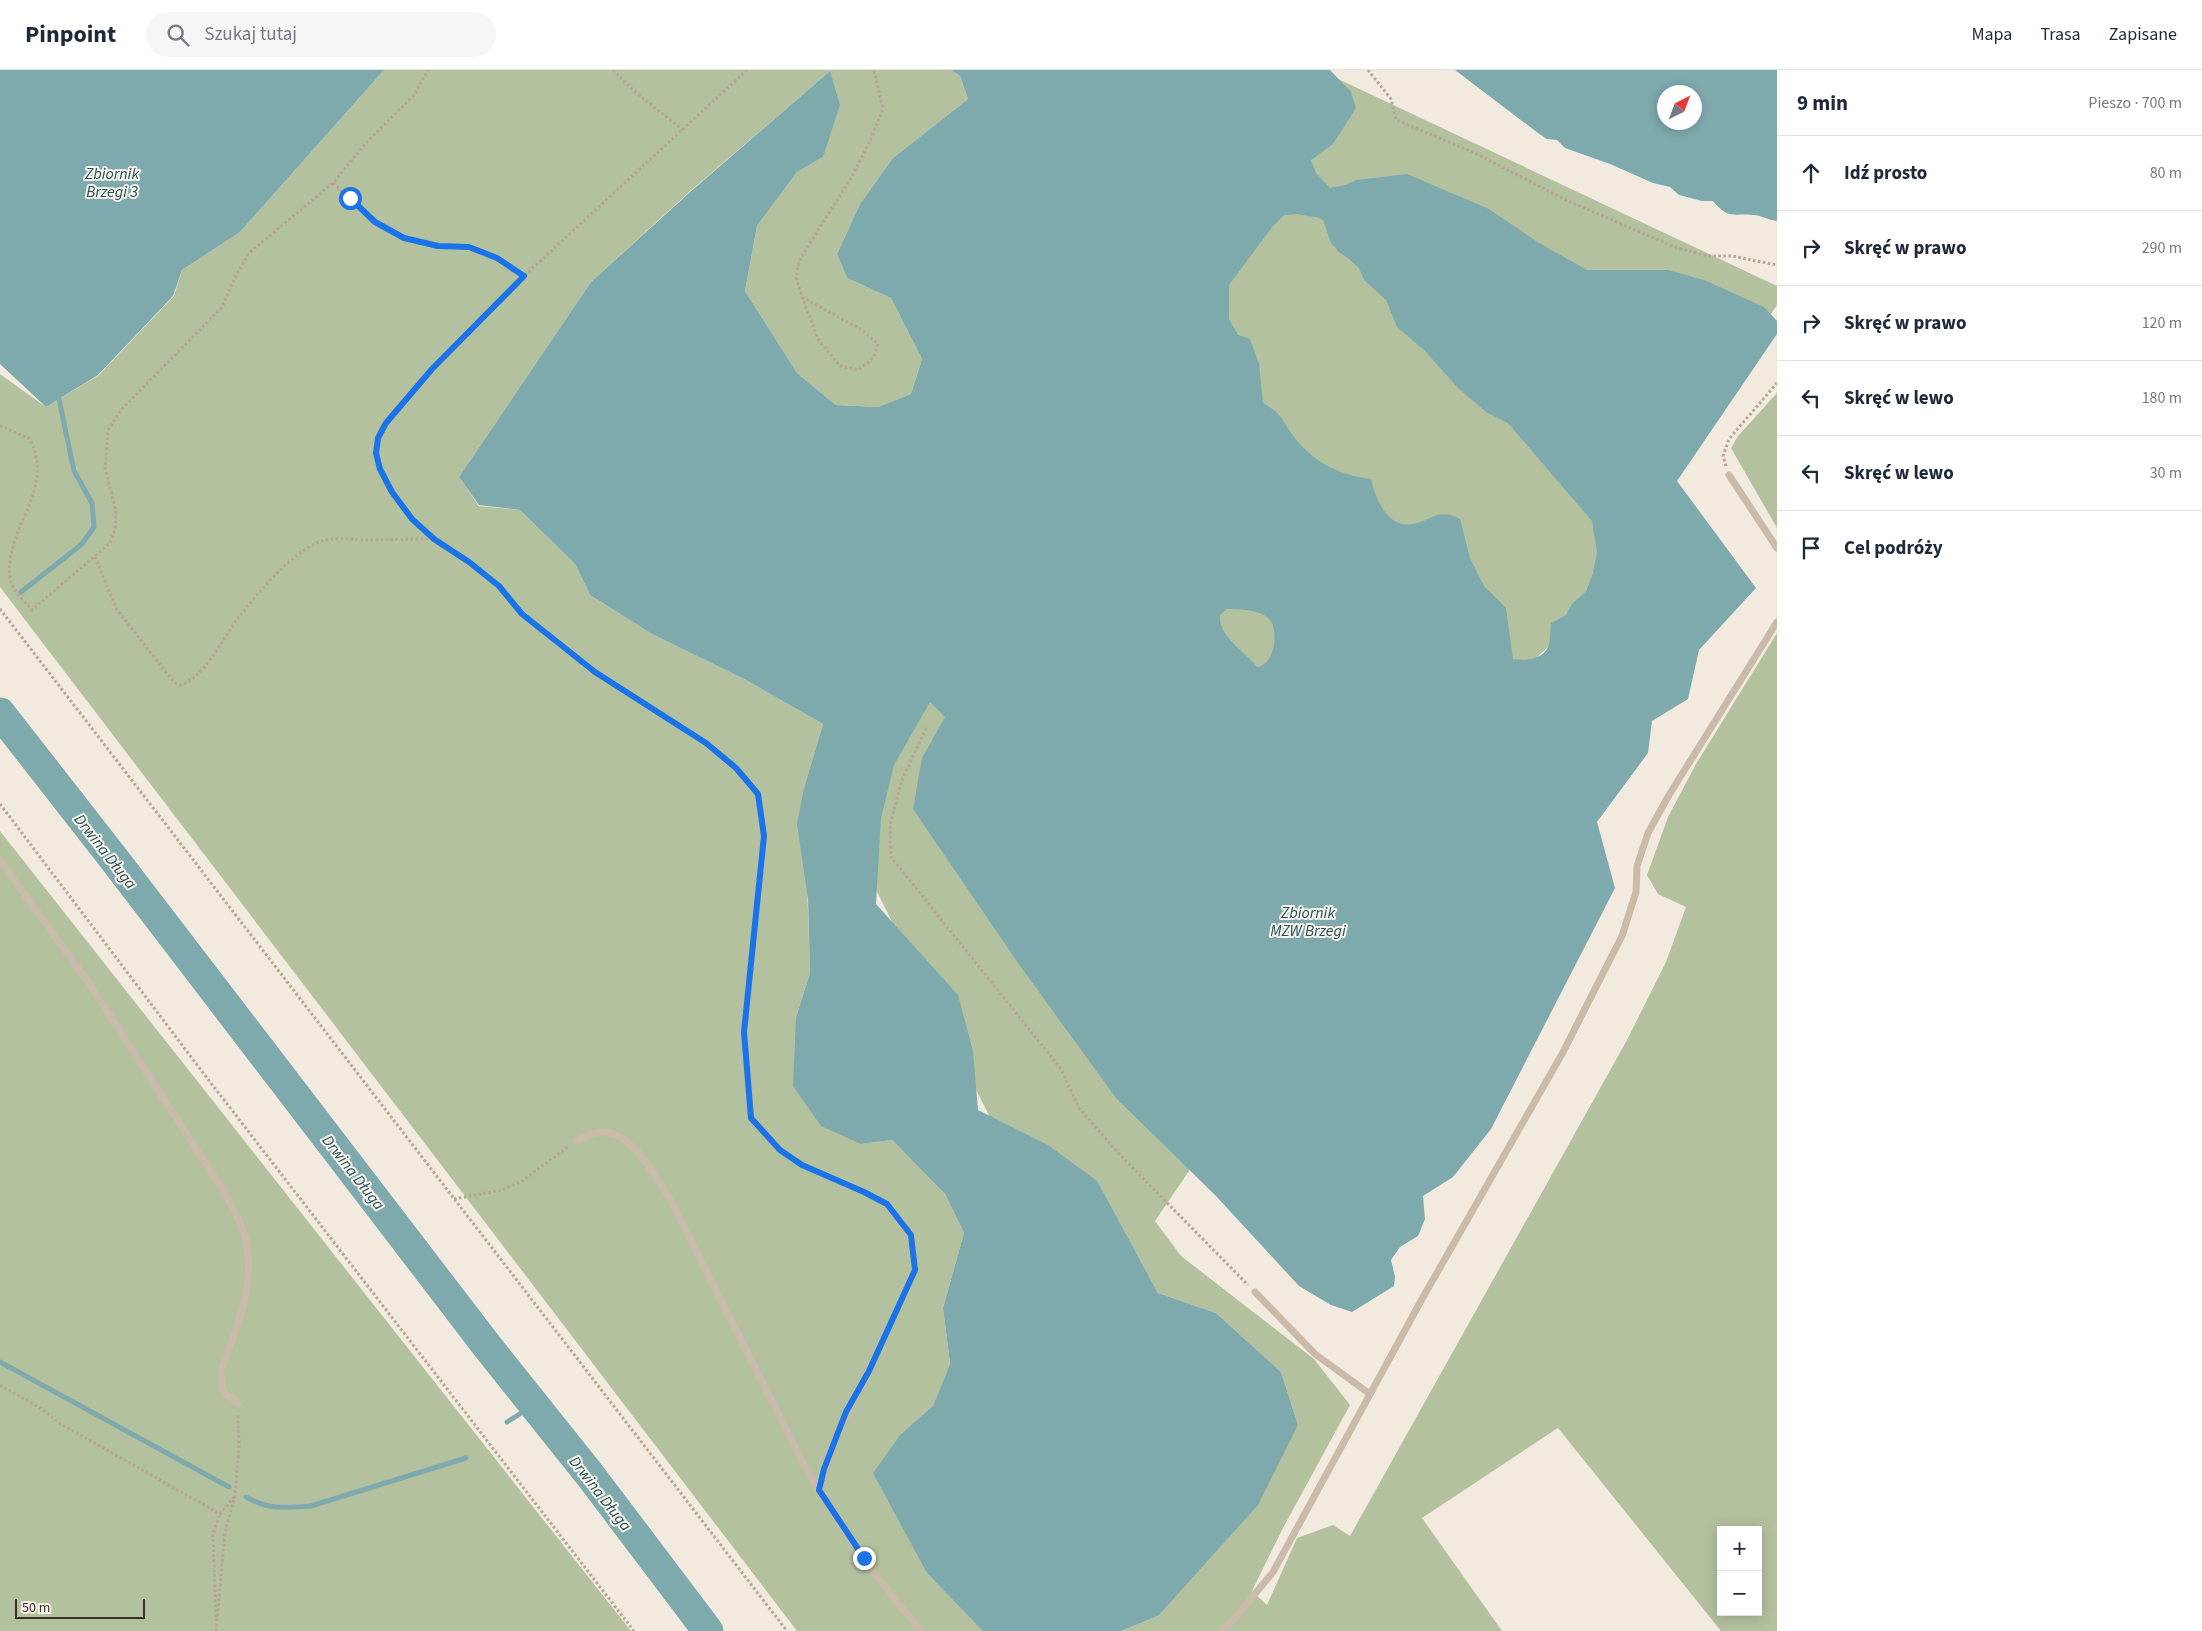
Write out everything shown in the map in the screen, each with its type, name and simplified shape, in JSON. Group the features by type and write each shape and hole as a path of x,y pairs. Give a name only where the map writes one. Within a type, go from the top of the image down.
{"lane":[{"path":"1729,475 1777,548"},
{"path":"1221,1631 1235,1618 1273,1572 1422,1299 1562,1054 1618,945 1632,908 1636,892 1637,866 1648,834 1669,795 1777,622"},
{"path":"0,860 88,982 226,1195 244,1233 249,1273 246,1299 221,1371 220,1380 226,1395 233,1398 238,1404"},
{"path":"577,1141 594,1133 605,1132 620,1136 634,1148 656,1177 670,1199 819,1490 838,1521 897,1604 922,1631"},
{"path":"1255,1292 1315,1354 1370,1394"},
{"path":"819,1490 824,1469 846,1412 869,1371"}],"path":[{"path":"0,426 30,439 36,451 38,469 33,490 11,541 7,561 11,583 32,610 110,543 116,529 116,511 105,468 108,430 123,408 222,307 234,279 249,253 333,183 367,142 414,95 428,70"},
{"path":"613,70 634,91 683,130"},
{"path":"748,70 524,276 432,369 386,423 378,438 376,453 380,469 392,492 412,519 434,539 469,562 499,586 522,614 595,672 706,743 736,768 758,794 764,836 744,1032 751,1118 780,1150 802,1165 887,1204 911,1235 915,1270 869,1371"},
{"path":"802,297 862,330 878,344 873,358 859,370 840,366 818,339 802,297 796,276 800,259 851,178 870,141 882,109 874,70"},
{"path":"1368,70 1391,99 1396,120 1475,153 1566,200 1675,247 1707,256 1732,256 1777,265"},
{"path":"333,183 375,222 404,238 438,246 469,247 497,258 524,276"},
{"path":"1729,475 1723,456 1729,440 1777,383"},
{"path":"95,557 117,610 174,682 180,685 193,679 222,644 238,618 276,575 296,556 320,542 340,538 361,540 434,539"},
{"path":"0,609 787,1631"},
{"path":"926,728 902,780 890,825 891,857 1061,1069 1079,1108 1119,1154 1255,1292"},
{"path":"0,804 204,1074 634,1631"},
{"path":"454,1199 502,1190 522,1181 577,1141"},
{"path":"0,1385 40,1408 60,1424 220,1514"},
{"path":"216,1631 225,1532 235,1496 239,1446 238,1404"},
{"path":"216,1631 213,1534 220,1514 235,1496"}],"green space":[{"path":"384,70 951,70 960,76 968,99 893,158 860,204 837,254 847,278 891,298 922,359 911,394 878,407 836,405 797,373 745,291 757,226 797,172 823,157 830,71 688,193 591,282 459,477 479,506 520,510 575,564 590,595 652,634 746,680 823,724 804,788 810,973 796,1017 861,1144 892,1140 945,1194 964,1233 943,1308 950,1364 933,1407 901,1434 927,1573 984,1631 797,1631 0,587 0,374 46,407 99,375 174,296 182,270 240,232"},
{"path":"1319,70 1777,286 1777,305 1592,577 1586,591 1577,600 1548,647 1539,655 1155,1221 1181,1256 1314,1359 1350,1405 1283,1528 1252,1591 1267,1605 1297,1538 1333,1525 1350,1536 1627,1040 1666,962 1686,907 1658,894 1647,875 1668,817 1696,764 1777,633 1777,1631 1721,1631 1558,1428 1422,1518 1502,1631 1121,1631 1158,1616 1298,1425 1281,1372 1216,1313 1158,1293 1135,1251 1090,1317 817,772"},
{"path":"1777,393 1777,528 1731,448 1738,436"},
{"path":"0,831 631,1631 0,1631"}],"water":[{"name":"Zbiornik Brzegi 3","path":"0,70 384,70 240,232 182,270 173,296 98,375 46,407 0,364"},
{"name":"Zbiornik MZW Brzegi","path":"951,70 1330,70 1351,92 1356,108 1333,144 1311,160 1316,173 1330,188 1345,185 1356,180 1407,174 1489,209 1539,243 1587,270 1668,270 1704,280 1764,307 1777,321 1777,334 1677,481 1756,588 1699,650 1688,699 1652,721 1648,753 1597,822 1615,888 1491,1129 1453,1177 1423,1196 1425,1219 1418,1236 1400,1247 1391,1260 1395,1277 1394,1286 1352,1312 1331,1305 1299,1286 1216,1196 1116,1098 1018,963 913,809 922,758 945,717 930,702 894,765 881,818 876,904 958,995 973,1051 978,1110 1048,1145 1097,1181 1158,1293 1216,1313 1281,1372 1298,1425 1258,1505 1158,1616 1121,1631 983,1631 927,1573 873,1473 901,1434 933,1406 950,1364 943,1308 964,1233 945,1194 892,1140 861,1144 821,1126 793,1086 796,1017 810,973 808,899 797,824 804,788 823,724 746,680 652,634 590,595 575,564 520,510 479,505 459,477 591,282 689,193 830,71 840,105 823,157 797,172 757,226 745,291 797,373 836,405 878,407 911,394 922,359 891,298 847,278 837,254 860,204 893,158 968,99 960,76","holes":["1298,214 1317,217 1323,220 1331,243 1359,268 1364,280 1386,300 1397,327 1424,350 1458,388 1486,412 1508,423 1592,521 1597,552 1593,573 1586,591 1572,604 1566,615 1551,623 1548,647 1542,655 1528,660 1513,659 1506,608 1484,586 1470,558 1460,519 1445,514 1412,524 1396,522 1389,517 1379,502 1371,479 1347,474 1317,459 1299,444 1277,413 1263,403 1259,364 1250,339 1238,335 1229,319 1229,285 1273,226 1284,215","1227,609 1248,610 1259,613 1268,618 1272,623 1275,638 1274,646 1272,654 1263,665 1257,667 1223,630 1220,615"]},
{"path":"1455,70 1777,70 1777,221 1756,215 1727,213 1713,201 1702,201 1679,195 1670,187 1653,183 1610,164 1565,148 1557,140 1547,139"}],"waterway":[{"path":"21,592 82,544 94,527 92,503 74,471 59,399"},
{"name":"Drwina Długa","path":"0,713 487,1346 590,1475 708,1631"},
{"path":"0,1362 229,1487"},
{"path":"507,1422 534,1405"},
{"path":"246,1497 262,1504 277,1507 311,1506 466,1458"}],"route":[{"path":"350,198 375,222 404,238 438,246 469,247 497,258 524,276 432,369 386,423 378,438 376,453 380,469 392,492 412,519 434,539 469,562 499,586 522,614 595,672 706,743 736,768 758,794 764,836 744,1032 747,1090 751,1118 765,1136 780,1150 802,1165 887,1204 911,1235 915,1270 869,1371 846,1412 824,1469 819,1490 864,1558"}]}
